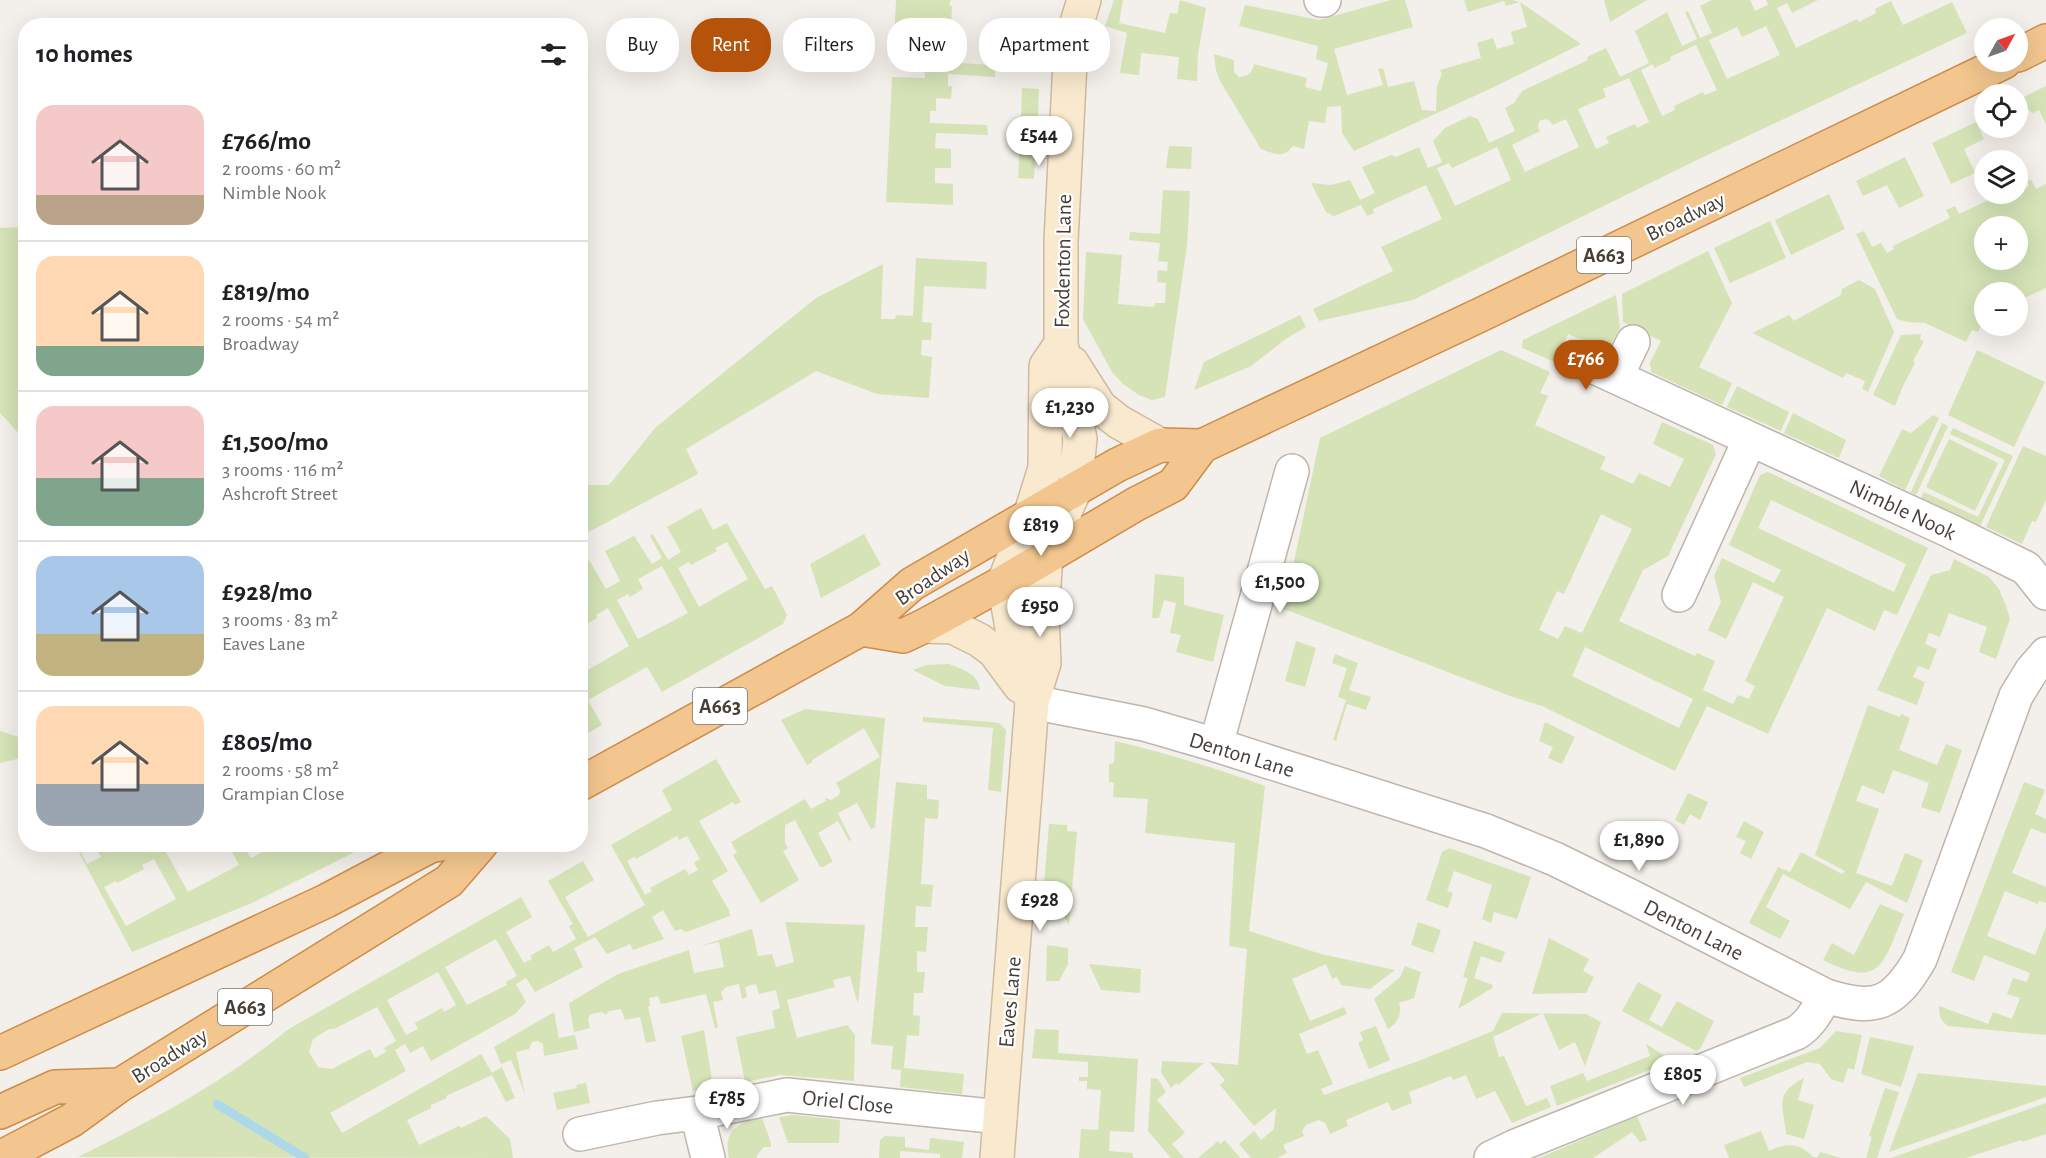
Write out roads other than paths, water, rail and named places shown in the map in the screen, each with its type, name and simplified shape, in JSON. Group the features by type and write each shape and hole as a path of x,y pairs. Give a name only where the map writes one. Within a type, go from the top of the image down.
{"highway":[{"path":"2028,50 2046,41"},
{"name":"Broadway","path":"588,780 861,629 912,584 1117,465 1160,445 1202,446 1501,305 1983,72"},
{"name":"Broadway","path":"861,629 903,636 924,626 1173,485 1202,446"},
{"path":"0,1053 326,901 419,852"},
{"name":"Broadway","path":"0,1158 72,1120 120,1085 449,881 474,852"},
{"path":"0,1112 55,1087 120,1085"}],"main road":[{"name":"Foxdenton Lane","path":"1046,555 1075,489 1080,440 1061,344 1061,242 1071,42 1084,0"},
{"name":"Foxdenton Lane","path":"1004,582 1031,513 1045,468 1046,366 1061,344"},
{"path":"1061,344 1100,407 1119,422 1160,445"},
{"name":"Eaves Lane","path":"997,1158 1032,702 1044,663 1042,615 1046,555"},
{"name":"Eaves Lane","path":"1004,582 1010,624 1032,702"},
{"path":"924,626 953,627 994,651 1032,702"}],"street":[{"path":"1616,376 1633,342"},
{"name":"Nimble Nook","path":"1577,359 2026,568 2046,593"},
{"path":"1678,595 1750,439"},
{"path":"1216,744 1292,471"},
{"name":"Denton Lane","path":"1032,702 1144,724 1216,744 1486,831 1630,896 1826,996 1849,1004 1867,1005 1898,992 1920,959 2016,696 2032,670 2046,654"},
{"path":"1491,1158 1796,1033 1810,1021 1826,996"},
{"path":"0,1033 42,1034"},
{"name":"Oriel Close","path":"580,1134 787,1095 1000,1117"},
{"path":"698,1113 708,1158"}],"waterway":[{"path":"217,1104 305,1158"}]}
